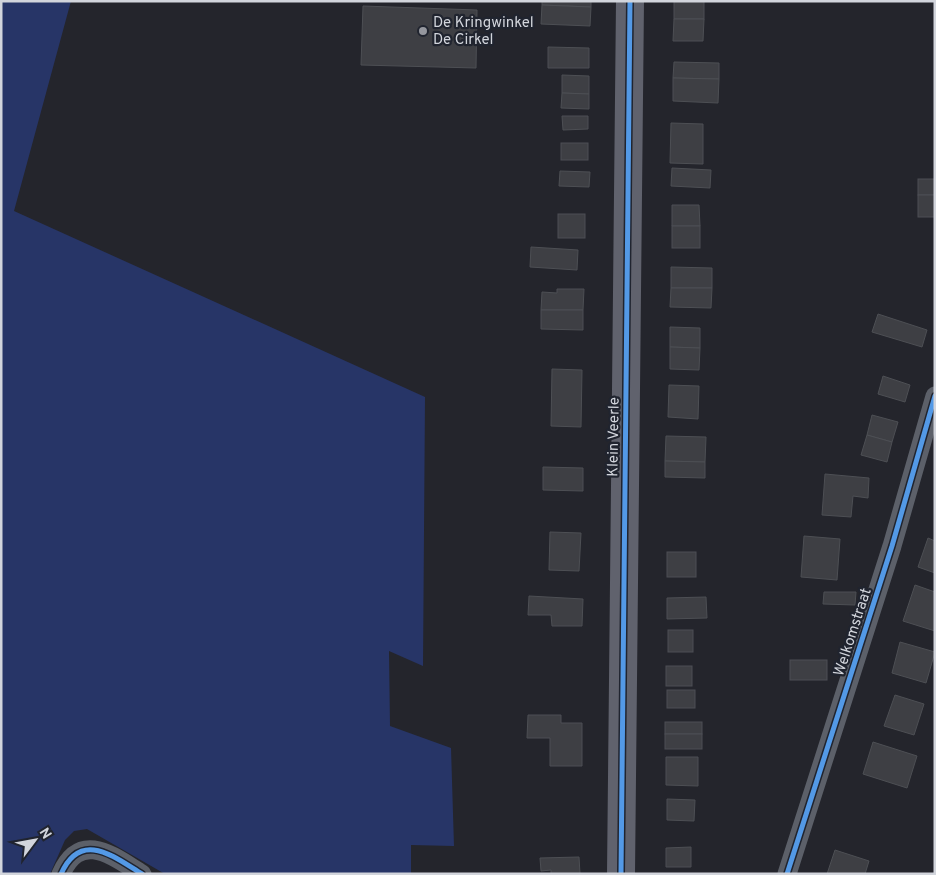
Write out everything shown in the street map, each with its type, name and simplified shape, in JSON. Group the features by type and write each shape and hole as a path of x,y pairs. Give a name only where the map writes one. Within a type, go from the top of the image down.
{"main road":[{"name":"Klein Veerle","path":"621,874 630,1"}],"street":[{"name":"Welkomstraat","path":"787,874 892,546 935,396"},
{"path":"61,874 65,865 81,851 99,849 142,874"}],"shaded area":[{"path":"1,1 71,1 14,211 425,397 423,666 389,651 390,726 451,748 454,846 411,845 411,874 165,874 87,829 74,831 65,840 50,874 1,874"}],"building":[{"path":"542,1 591,1 591,7 542,5"},
{"path":"674,1 704,1 704,19 674,19"},
{"path":"542,5 591,7 590,26 541,24"},
{"path":"363,6 477,10 476,68 361,65"},
{"path":"674,19 704,19 703,41 673,41"},
{"path":"548,47 589,48 589,68 548,68"},
{"path":"674,62 719,63 719,79 673,78"},
{"path":"562,75 589,76 589,94 562,93"},
{"path":"673,78 719,79 718,103 673,101"},
{"path":"562,93 589,94 589,109 561,108"},
{"path":"562,116 588,116 588,129 563,130"},
{"path":"671,123 703,124 703,164 670,163"},
{"path":"561,143 588,143 588,160 561,160"},
{"path":"672,168 711,170 710,188 671,186"},
{"path":"560,171 590,172 589,187 559,186"},
{"path":"918,179 935,179 935,195 918,195"},
{"path":"918,195 935,195 935,217 918,217"},
{"path":"672,205 699,205 700,226 672,226"},
{"path":"558,214 585,214 585,238 558,238"},
{"path":"672,226 700,226 700,248 672,248"},
{"path":"531,247 578,250 577,270 530,267"},
{"path":"671,267 712,268 712,288 671,288"},
{"path":"671,288 712,288 711,308 670,307"},
{"path":"557,289 584,289 583,310 541,310 542,292 557,293"},
{"path":"541,310 583,310 583,330 541,329"},
{"path":"878,314 927,330 922,347 872,332"},
{"path":"670,327 700,328 700,348 670,347"},
{"path":"670,347 700,348 699,370 670,369"},
{"path":"552,369 582,370 581,427 551,426"},
{"path":"883,376 910,385 905,402 878,394"},
{"path":"669,385 699,386 698,419 668,417"},
{"path":"872,415 898,422 892,442 867,435"},
{"path":"867,435 892,442 887,462 861,455"},
{"path":"666,436 706,437 705,462 665,461"},
{"path":"665,461 705,462 705,478 665,477"},
{"path":"543,467 583,468 583,491 543,490"},
{"path":"825,474 869,478 868,498 853,496 851,517 822,515"},
{"path":"550,532 581,533 579,571 549,570"},
{"path":"804,536 840,539 837,580 801,577"},
{"path":"928,538 935,541 935,573 918,567"},
{"path":"667,552 696,552 696,577 667,577"},
{"path":"915,585 935,592 935,631 903,621"},
{"path":"824,592 856,592 855,605 823,604"},
{"path":"529,596 583,599 582,626 552,626 551,615 528,615"},
{"path":"706,597 707,618 667,619 667,598"},
{"path":"668,630 693,630 693,652 668,652"},
{"path":"900,642 935,652 926,683 892,673"},
{"path":"790,660 827,660 827,680 790,680"},
{"path":"666,666 692,666 692,686 666,686"},
{"path":"667,690 695,690 695,708 667,708"},
{"path":"895,695 924,704 914,735 884,726"},
{"path":"528,715 561,715 561,723 582,723 582,766 550,766 550,738 527,738"},
{"path":"665,722 702,722 702,734 665,734"},
{"path":"665,734 702,734 702,749 665,749"},
{"path":"873,742 917,756 907,788 863,774"},
{"path":"666,757 698,757 698,786 666,785"},
{"path":"667,799 695,800 694,821 667,820"},
{"path":"691,847 691,867 666,867 666,848"},
{"path":"835,850 869,861 865,874 827,874"},
{"path":"579,857 580,874 551,874 551,870 541,871 540,858"}],"cycle path":[{"path":"621,874 630,1"},
{"path":"787,874 892,546 935,396"},
{"path":"61,874 69,860 78,853 88,850 109,855 142,874"}],"place":[{"name":"De Kringwinkel De Cirkel","path":"423,31"}]}
